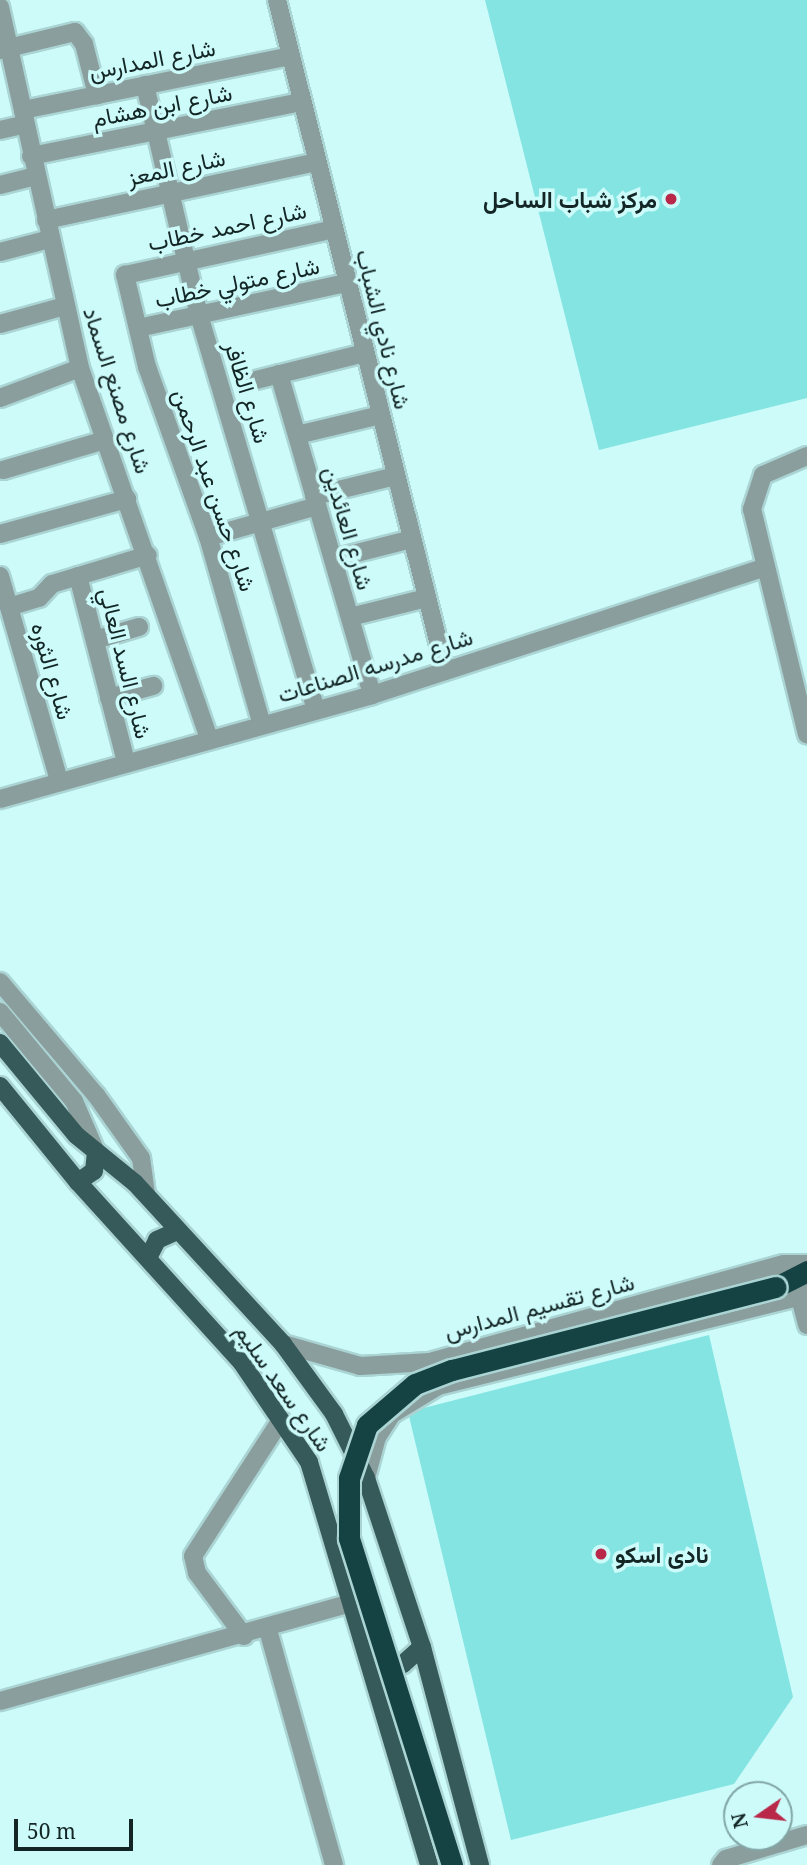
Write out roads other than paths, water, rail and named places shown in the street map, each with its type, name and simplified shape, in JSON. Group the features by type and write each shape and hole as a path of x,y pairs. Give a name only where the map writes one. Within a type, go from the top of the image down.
{"highway":[{"path":"452,1865 349,1538 349,1478 367,1425 415,1384 452,1370 776,1287 807,1271"}],"main road":[{"name":"شارع سعد سليم","path":"0,1043 96,1152 146,1195 283,1345 334,1414 366,1478 422,1647 480,1865"},
{"name":"شارع سعد سليم","path":"0,1086 78,1182 228,1346 281,1420 319,1483 429,1865"},
{"path":"78,1182 94,1171 96,1152"},
{"path":"148,1258 157,1240 177,1231"},
{"path":"373,1666 403,1664 422,1647"}],"street":[{"name":"شارع نادي الشباب","path":"277,0 445,669"},
{"name":"شارع مصنع السماد","path":"0,7 4,49 24,117 80,368 148,555 209,739"},
{"path":"4,49 75,32 84,44 97,95"},
{"name":"شارع المدارس","path":"0,130 24,117 97,95 290,56"},
{"name":"شارع الظافر","path":"145,85 199,315 263,521 316,710"},
{"name":"شارع ابن هشام","path":"31,156 302,102"},
{"name":"شارع المعز","path":"46,220 317,162"},
{"path":"0,185 36,176"},
{"name":"شارع احمد خطاب","path":"130,272 334,229"},
{"path":"0,252 50,239"},
{"name":"شارع حسن عبد الرحمن","path":"130,272 125,275 138,328 208,537 262,725"},
{"name":"شارع متولي خطاب","path":"138,328 347,283"},
{"path":"0,324 65,306"},
{"path":"256,380 365,353"},
{"path":"0,398 80,368"},
{"name":"شارع العائدين","path":"279,374 372,695"},
{"path":"297,436 380,415"},
{"path":"3,470 105,440"},
{"path":"807,456 778,464 755,488 752,509 763,568 807,734"},
{"path":"208,537 396,477"},
{"path":"0,534 127,499"},
{"path":"333,559 412,538"},
{"path":"9,607 78,576 148,555"},
{"name":"شارع مدرسه الصناعات","path":"0,799 59,780 372,695 445,669 763,568"},
{"name":"شارع الثوره","path":"0,576 59,780"},
{"name":"شارع السد العالي","path":"78,576 126,762"},
{"path":"350,617 427,598"},
{"path":"94,640 139,627"},
{"path":"109,698 153,687"},
{"path":"0,982 96,1095 141,1158 146,1195"},
{"path":"0,1012 74,1101 96,1152"},
{"name":"شارع تقسيم المدارس","path":"283,1345 360,1366 430,1362 784,1264 807,1264"},
{"path":"366,1478 377,1437 392,1414 438,1386 805,1292 807,1325"},
{"path":"244,1636 197,1573 193,1556 281,1420"},
{"path":"0,1701 268,1630 355,1602"},
{"path":"268,1630 334,1865"},
{"path":"721,1865 807,1835"}],"place":[{"name":"مركز شباب الساحل","path":"671,199"},
{"name":"نادى اسكو","path":"601,1554"}]}
